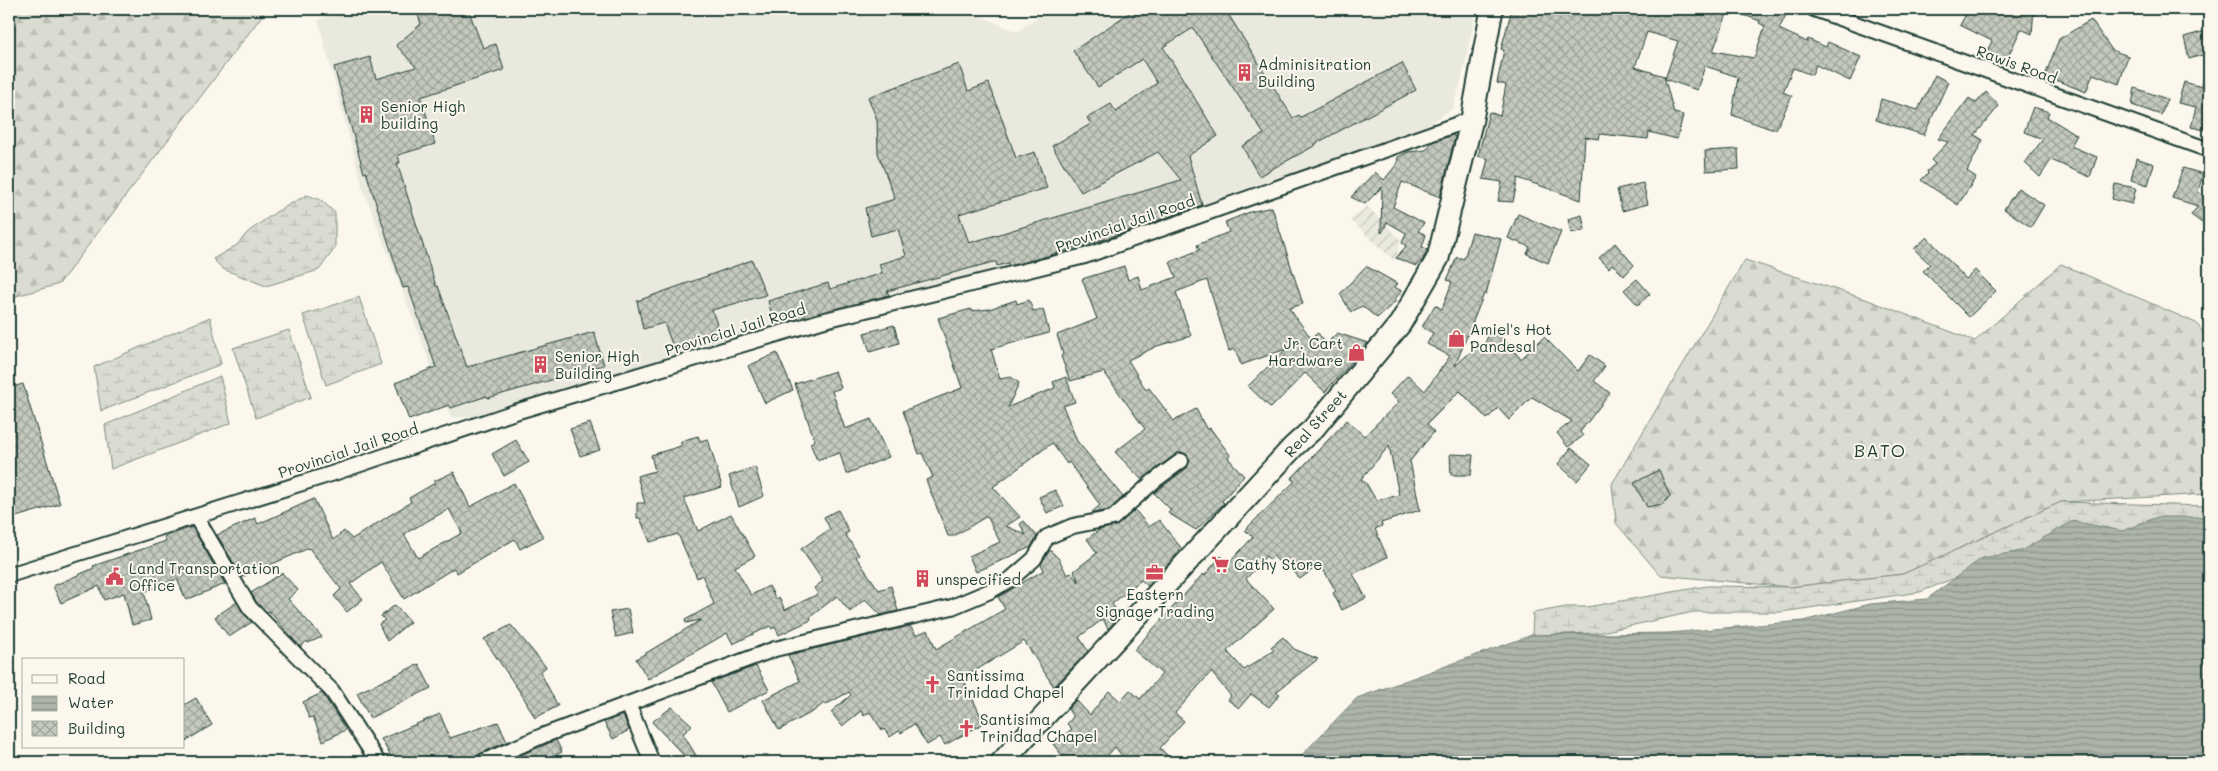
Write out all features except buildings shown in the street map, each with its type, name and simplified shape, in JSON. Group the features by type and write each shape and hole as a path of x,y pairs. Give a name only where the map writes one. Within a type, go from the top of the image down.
{"main road":[{"name":"Real Street","path":"1002,762 1294,446 1313,429 1400,324 1438,258 1472,119 1492,9"}],"street":[{"name":"Rawis Road","path":"1814,9 2209,150"},
{"name":"Provincial Jail Road","path":"9,575 196,517 515,412 811,324 1085,256 1472,119"},
{"path":"483,762 542,736 775,650 952,607 990,591 1011,579 1034,558 1047,537 1073,526 1113,518 1154,481 1181,461"},
{"path":"196,517 250,608 332,691 378,762"},
{"path":"628,704 652,762"}],"shaded area":[{"path":"328,9 966,9 1017,32 1048,9 1477,9 1453,108 1433,122 1220,207 1130,231 1041,260 748,338 476,416 451,418 363,189 318,20 330,16"},
{"path":"1367,206 1401,240 1395,261 1350,220"}],"green space":[{"path":"9,9 267,9 59,284 9,298"},
{"path":"307,195 321,200 335,213 335,248 319,270 266,286 223,269 213,259 237,245 248,232 276,212"},
{"path":"1745,260 1868,300 1975,341 2061,264 2196,323 2209,340 2209,494 2061,502 1903,574 1790,587 1660,575 1616,523 1612,484"},
{"path":"359,297 381,364 326,385 303,315"},
{"path":"210,317 221,364 101,411 94,367"},
{"path":"289,330 311,397 256,418 233,348"},
{"path":"220,376 231,423 111,469 105,425"},
{"path":"2061,502 2209,506 2209,515 2021,551 1920,592 1781,612 1693,612 1597,633 1532,635 1533,613 1566,607 1587,607 1707,586 1790,587 1903,574"}],"water":[{"path":"2157,517 2203,517 2209,520 2209,762 1295,762 1357,698 1532,635 1669,633 1803,621 1870,604 1927,599 1982,558 2021,551 2073,521 2122,531"}],"place":[{"name":"Adminisitration Building","path":"1244,73"},
{"name":"Senior High building","path":"367,115"},
{"name":"Amiel's Hot Pandesal","path":"1456,338"},
{"name":"Jr. Cart Hardware","path":"1357,352"},
{"name":"Senior High Building","path":"541,365"},
{"name":"Cathy Store","path":"1220,564"},
{"name":"Eastern Signage Trading","path":"1155,573"},
{"name":"Land Transportation Office","path":"115,577"},
{"name":"unspecified","path":"922,579"},
{"name":"Santissima Trinidad Chapel","path":"933,684"},
{"name":"Santisima Trinidad Chapel","path":"966,728"}],"district":[{"name":"BATO","path":"1880,450"}]}
